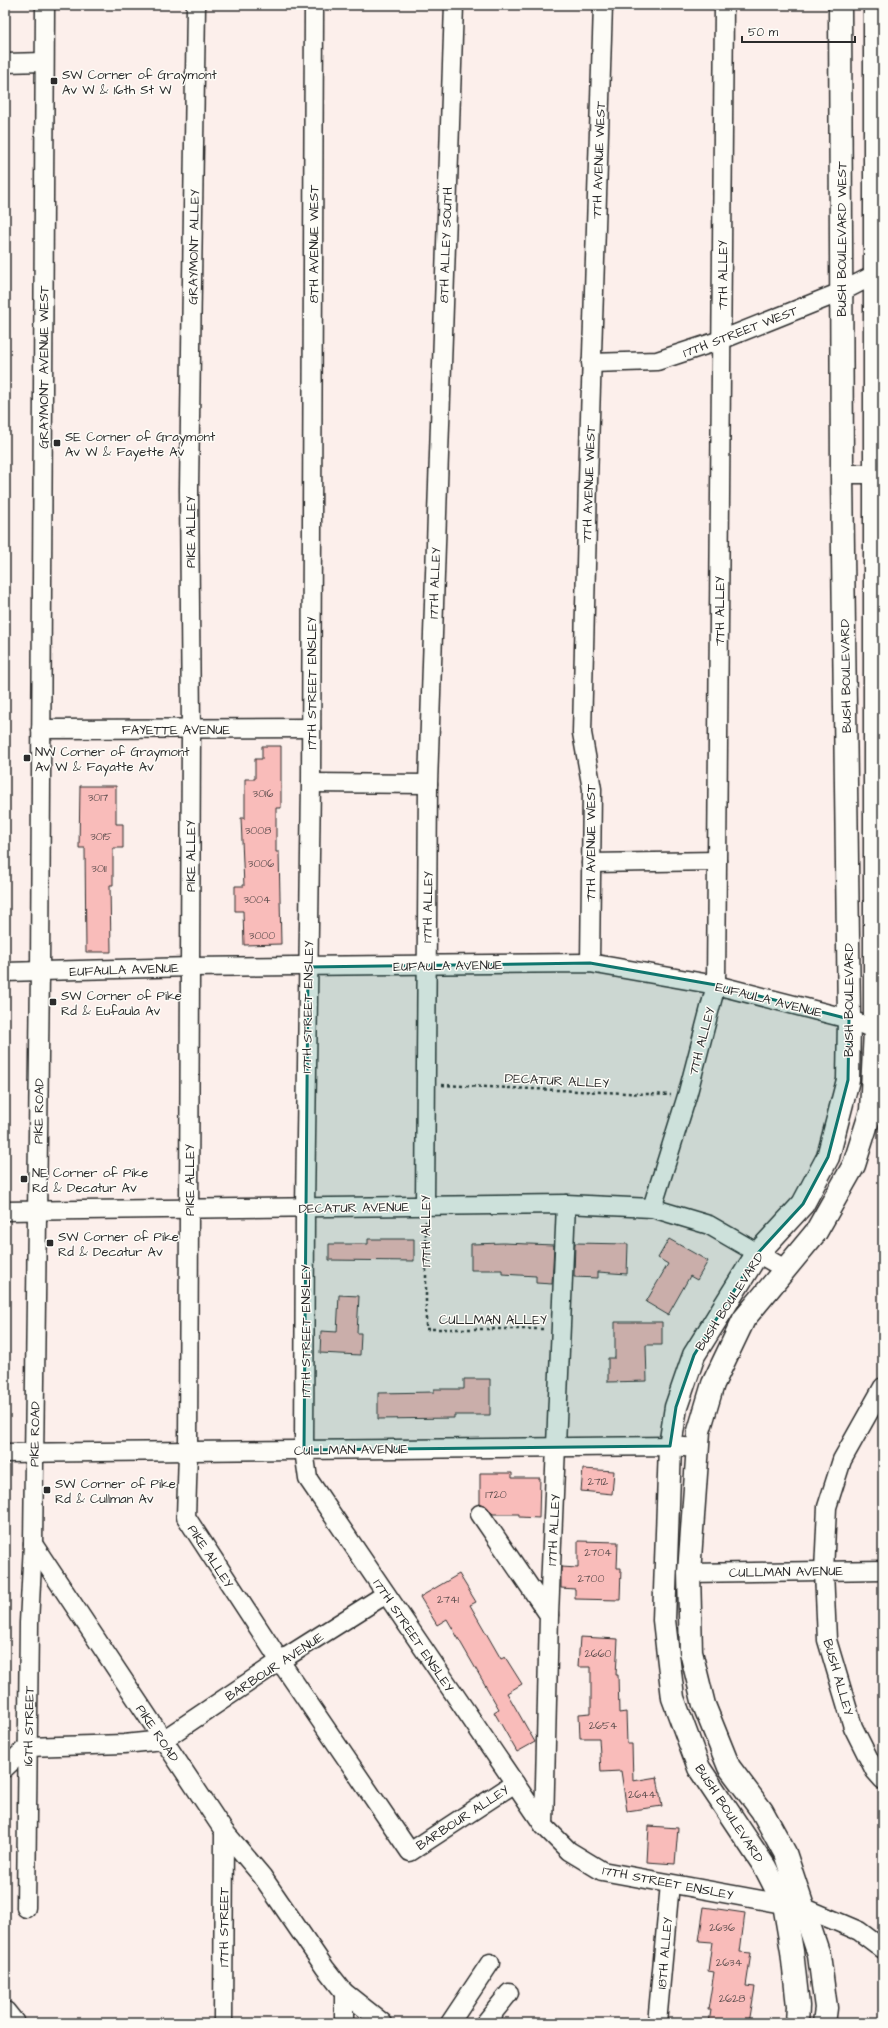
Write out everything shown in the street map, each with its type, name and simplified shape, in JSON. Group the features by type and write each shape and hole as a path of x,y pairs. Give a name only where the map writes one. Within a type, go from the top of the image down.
{"main road":[{"name":"BUSH BOULEVARD WEST","path":"840,5 842,474"},
{"path":"875,5 880,474"},
{"name":"BUSH BOULEVARD","path":"797,2023 798,2006 792,1952 784,1904 765,1867 699,1768 673,1698 664,1620 670,1446 676,1407 694,1355 757,1254 803,1204 828,1157 848,1080 849,1019 842,474"},
{"name":"BUSH BOULEVARD","path":"824,2023 826,2008 819,1955 805,1908 785,1853 762,1811 729,1767 704,1705 691,1652 689,1573 699,1430 713,1384 744,1320 816,1232 854,1165 871,1112 879,1031 880,474"},
{"path":"5,2013 12,2023"}],"street":[{"name":"GRAYMONT AVENUE WEST","path":"41,729 45,5"},
{"name":"GRAYMONT ALLEY","path":"189,488 196,5"},
{"name":"8TH AVENUE WEST","path":"312,484 314,5"},
{"name":"8TH ALLEY SOUTH","path":"437,485 454,5"},
{"name":"7TH AVENUE WEST","path":"590,963 592,789 582,733 591,363 603,5"},
{"name":"7TH ALLEY","path":"652,1208 687,1096 716,985 724,5"},
{"path":"5,63 44,62"},
{"name":"17TH STREET WEST","path":"591,363 657,361 722,340 841,292 879,274"},
{"path":"842,474 880,474"},
{"name":"17TH STREET ENSLEY","path":"312,484 304,1450 308,1479 544,1826 569,1851 602,1871 805,1908 858,1931 883,1949"},
{"name":"17TH ALLEY","path":"425,1206 428,784 437,485"},
{"name":"PIKE ALLEY","path":"189,488 191,728 188,1451 186,1517 280,1661 410,1852"},
{"name":"FAYETTE AVENUE","path":"41,729 310,728"},
{"name":"PIKE ROAD","path":"41,729 40,972 33,1544 224,1831 262,1876 325,1968 344,1992 383,2023"},
{"path":"310,783 428,784"},
{"path":"591,863 717,861"},
{"name":"EUFAULA AVENUE","path":"5,972 190,967 590,963 716,985 849,1019 879,1031"},
{"name":"17TH ALLEY","path":"544,1826 549,1615 566,1204"},
{"name":"DECATUR AVENUE","path":"5,1211 189,1210 566,1204 652,1208 709,1225 785,1269"},
{"name":"BUSH ALLEY","path":"883,1387 842,1460 828,1507 824,1571 827,1640 853,1727 875,1771 883,1780"},
{"name":"CULLMAN AVENUE","path":"5,1453 670,1446 698,1448"},
{"path":"480,1514 549,1615"},
{"name":"16TH STREET","path":"26,1908 29,1623 33,1544"},
{"name":"CULLMAN AVENUE","path":"689,1573 883,1570"},
{"name":"BARBOUR AVENUE","path":"163,1740 280,1661 386,1594"},
{"path":"5,1768 27,1747 124,1744 163,1740"},
{"name":"BARBOUR ALLEY","path":"410,1852 514,1783"},
{"name":"17TH STREET","path":"223,2023 224,1831"},
{"name":"18TH ALLEY","path":"657,2023 670,1884"},
{"path":"450,2023 490,1963"},
{"path":"344,1992 344,2023"},
{"path":"485,2023 509,1993"}],"path":[{"name":"DECATUR ALLEY","path":"426,1084 687,1096"},
{"name":"17TH ALLEY","path":"425,1206 426,1329"},
{"name":"CULLMAN ALLEY","path":"426,1329 561,1328"}],"highlighted area":[{"path":"590,963 716,985 849,1019 848,1080 828,1157 803,1204 757,1254 694,1355 676,1407 670,1446 304,1450 308,967"}],"building":[{"path":"262,746 281,746 281,808 276,808 276,852 279,852 281,944 244,945 243,911 235,911 235,886 244,886 241,818 245,818 245,779 255,779 255,759 262,759"},
{"path":"80,786 116,786 116,824 123,824 123,848 113,848 113,885 110,885 111,952 86,952 85,848 79,848"},
{"path":"368,1239 414,1239 414,1261 329,1260 329,1244 368,1244"},
{"path":"669,1239 708,1261 697,1280 690,1276 668,1315 646,1302 668,1264 658,1258"},
{"path":"503,1243 554,1245 552,1284 536,1283 536,1276 502,1274 502,1270 471,1270 471,1244"},
{"path":"575,1243 628,1244 627,1274 598,1272 598,1278 574,1277"},
{"path":"339,1295 359,1296 357,1333 361,1333 360,1355 320,1353 321,1331 337,1332"},
{"path":"615,1322 662,1322 662,1345 646,1345 647,1381 608,1382 608,1358 615,1358"},
{"path":"464,1379 490,1379 490,1415 454,1415 454,1418 378,1419 378,1393 434,1392 434,1389 464,1389"},
{"path":"583,1469 614,1471 612,1494 581,1491"},
{"path":"480,1473 512,1473 512,1478 540,1478 539,1518 519,1517 519,1514 493,1514 485,1505 480,1504"},
{"path":"578,1541 618,1542 617,1568 621,1568 620,1600 575,1599 575,1589 561,1588 561,1567 578,1568"},
{"path":"459,1574 476,1602 470,1605 501,1659 505,1657 522,1684 507,1693 535,1742 517,1752 494,1712 499,1709 447,1619 437,1625 420,1597"},
{"path":"580,1637 618,1639 616,1675 618,1675 619,1713 626,1712 627,1744 632,1744 633,1781 657,1777 662,1806 627,1811 621,1771 601,1772 599,1738 580,1738 579,1714 591,1713 591,1667 578,1667"},
{"path":"649,1826 678,1828 675,1864 647,1862"},
{"path":"704,1907 745,1913 740,1952 751,1953 746,1986 755,1987 749,2023 709,2023 711,2010 708,2010 714,1972 708,1971 712,1942 699,1941"}],"place":[{"name":"SW Corner of Graymont Av W & 16th St W","path":"54,81"},
{"name":"SE Corner of Graymont Av W & Fayette Av","path":"57,443"},
{"name":"NW Corner of Graymont Av W & Fayatte Av","path":"27,758"},
{"name":"SW Corner of Pike Rd & Eufaula Av","path":"53,1002"},
{"name":"NE Corner of Pike Rd & Decatur Av","path":"24,1179"},
{"name":"SW Corner of Pike Rd & Decatur Av","path":"50,1243"},
{"name":"SW Corner of Pike Rd & Cullman Av","path":"47,1490"}]}
